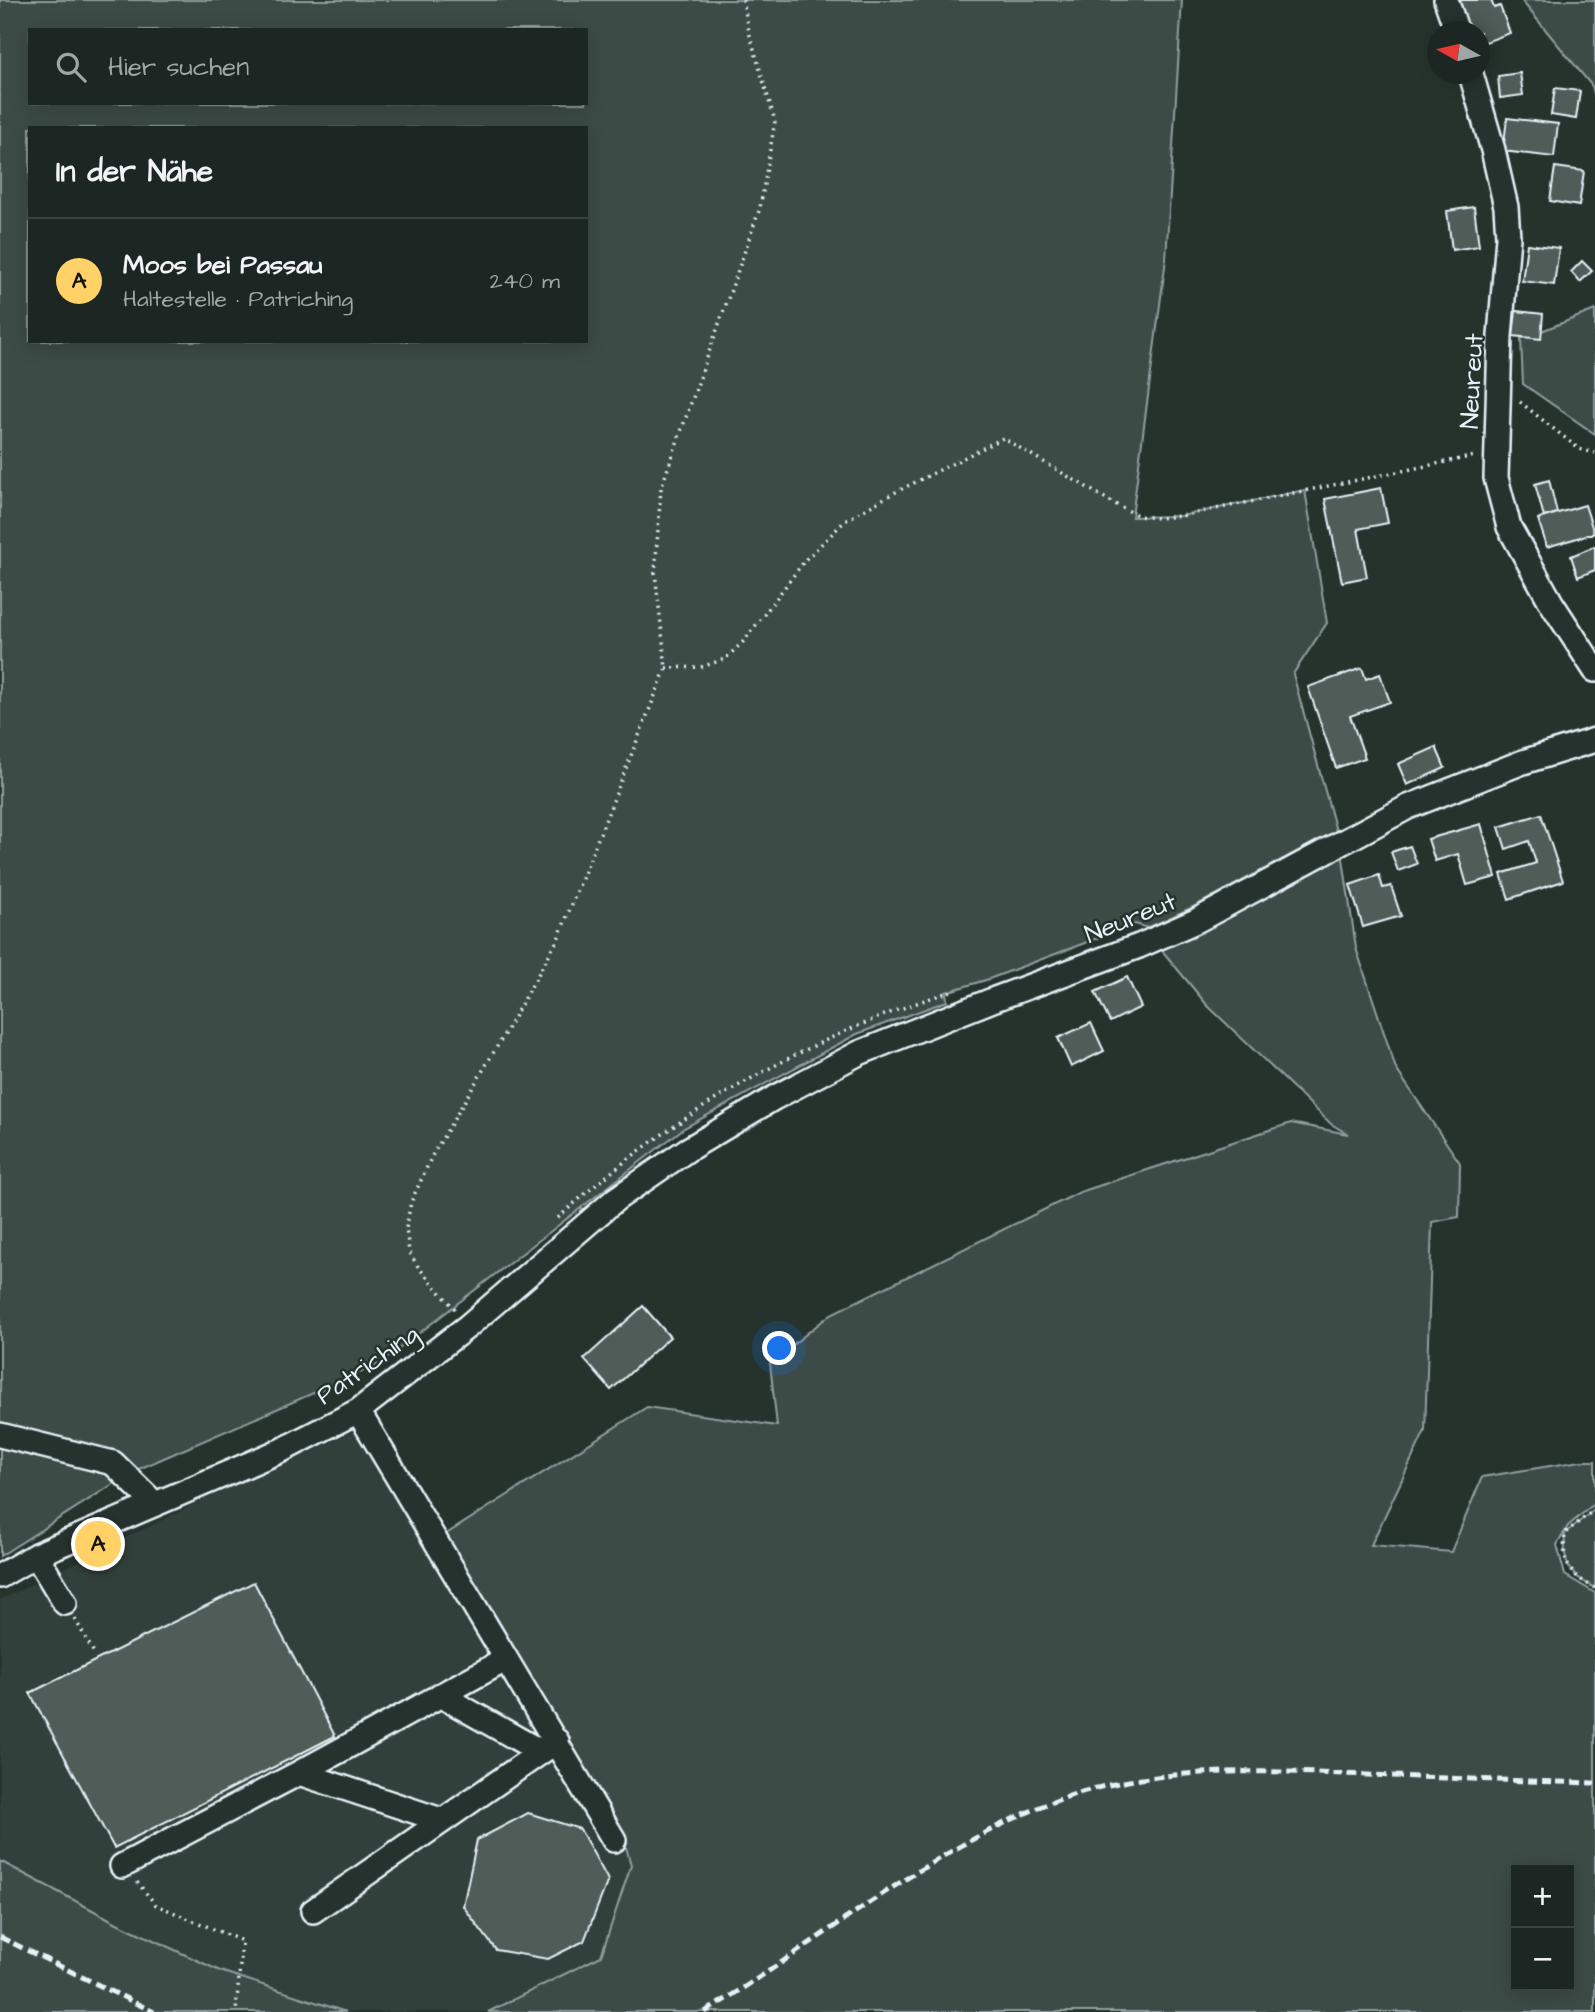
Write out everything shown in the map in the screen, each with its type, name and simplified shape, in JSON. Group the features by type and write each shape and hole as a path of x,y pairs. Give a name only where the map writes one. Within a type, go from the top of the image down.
{"street":[{"path":"1446,0 1453,21"},
{"name":"Neureut","path":"1475,84 1506,207 1508,237 1500,335 1496,478 1509,527 1537,580 1595,670"},
{"name":"Neureut","path":"687,1150 774,1098 859,1053 1139,946 1196,921 1408,807 1523,762 1595,740"},
{"name":"Patriching","path":"0,1576 36,1555 282,1450 358,1410 468,1326 617,1199 687,1150"},
{"path":"358,1410 505,1660 549,1746 614,1840"},
{"path":"0,1435 113,1463 155,1504"},
{"path":"36,1555 65,1603"},
{"path":"122,1866 505,1660"},
{"path":"440,1695 549,1746"},
{"path":"313,1911 549,1746"},
{"path":"299,1773 441,1820"}],"path":[{"path":"468,1326 419,1268 409,1252 406,1228 411,1202 432,1156 558,939 666,668 655,572 661,488 760,208 775,121 749,32 743,0"},
{"path":"1499,384 1579,449 1595,453"},
{"path":"666,668 701,667 724,659 744,641 806,559 845,521 888,496 1003,438 1115,504 1139,516 1158,518 1181,516 1496,452"},
{"path":"1595,1509 1566,1533 1563,1554 1570,1570 1583,1582 1595,1588"},
{"path":"65,1603 94,1653"},
{"path":"122,1866 156,1905 242,1941 236,2012"}],"shaded area":[{"path":"0,0 1182,0 1166,259 1132,517 1181,516 1305,490 1327,623 1293,674 1336,831 1148,928 1135,924 989,979 946,992 947,1001 857,1034 684,1128 378,1365 134,1471 0,1556"},
{"path":"1521,0 1595,0 1595,98 1592,86"},
{"path":"1595,310 1595,434 1523,384 1521,339"},
{"path":"1342,852 1356,948 1396,1069 1460,1163 1459,1217 1432,1222 1425,1431 1371,1545 1451,1552 1482,1477 1595,1461 1595,1503 1568,1526 1557,1545 1565,1575 1595,1593 1595,2012 488,2012 601,1956 631,1865 624,1840 443,1536 647,1407 777,1426 770,1363 831,1314 1080,1192 1291,1123 1348,1134 1331,1124 1207,1005 1160,948"},
{"path":"368,1425 624,1840 631,1865 601,1956 488,2012 346,2012 220,1971 117,1923 0,1861 0,1600 213,1495"},
{"path":"1595,1509 1595,1588 1578,1577 1568,1566 1565,1533"},
{"path":"0,1861 117,1923 220,1971 346,2012 0,2012"}],"building":[{"path":"1459,0 1491,0 1494,8 1500,6 1510,33 1490,40 1490,21 1466,21"},
{"path":"1520,73 1523,95 1500,98 1498,76"},
{"path":"1555,88 1580,91 1576,119 1551,115"},
{"path":"1507,118 1558,124 1554,157 1503,151"},
{"path":"1555,167 1584,171 1579,206 1550,201"},
{"path":"1474,207 1479,246 1452,250 1447,211"},
{"path":"1527,244 1559,248 1554,285 1522,281"},
{"path":"1582,261 1592,271 1580,282 1571,272"},
{"path":"1516,311 1543,314 1541,339 1513,336"},
{"path":"1549,480 1557,513 1544,517 1535,484"},
{"path":"1381,488 1388,523 1358,529 1367,577 1342,582 1325,499"},
{"path":"1585,505 1594,533 1547,547 1538,519"},
{"path":"1595,546 1595,570 1578,577 1571,556"},
{"path":"1362,668 1366,679 1380,674 1390,702 1350,716 1365,758 1336,768 1308,687"},
{"path":"1436,747 1445,768 1407,785 1398,764"},
{"path":"1541,814 1563,881 1509,899 1501,874 1536,863 1529,841 1506,849 1499,827"},
{"path":"1481,824 1496,877 1467,885 1458,854 1435,861 1428,839"},
{"path":"1410,846 1417,864 1398,871 1391,852"},
{"path":"1379,875 1383,888 1391,886 1401,916 1363,927 1350,885"},
{"path":"1127,977 1141,1007 1110,1022 1095,992"},
{"path":"1091,1023 1104,1051 1071,1067 1058,1038"},
{"path":"643,1306 670,1337 611,1390 584,1359"},
{"path":"254,1582 335,1736 114,1848 30,1693"},
{"path":"528,1813 580,1829 608,1880 584,1941 548,1959 496,1950 463,1906 477,1840"}],"railway":[{"path":"705,2012 877,1897 966,1843 1011,1820 1095,1788 1133,1780 1211,1772 1290,1772 1595,1783"},
{"path":"0,1937 154,2012"}],"place":[{"name":"Moos bei Passau","path":"98,1544"}]}
